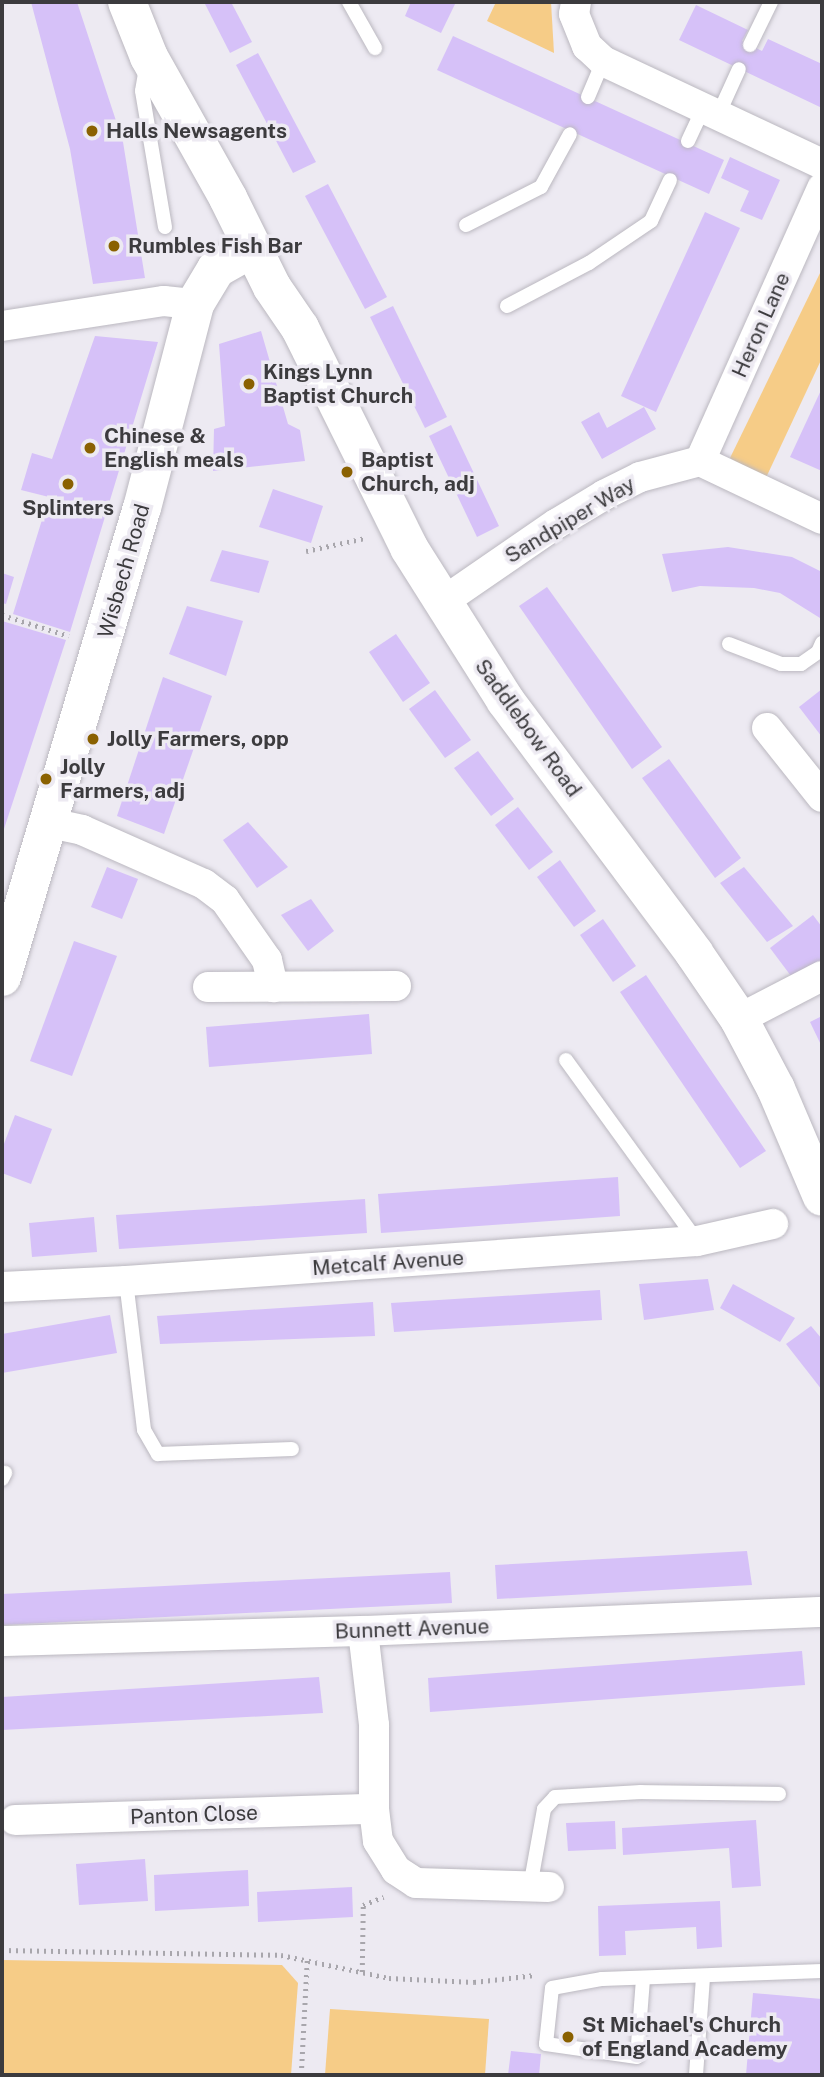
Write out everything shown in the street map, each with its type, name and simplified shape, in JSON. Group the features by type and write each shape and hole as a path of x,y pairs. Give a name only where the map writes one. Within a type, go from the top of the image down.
{"street":[{"path":"127,2 149,57 223,188 251,249"},
{"path":"576,2 575,14 587,46 603,61 822,164"},
{"name":"Heron Lane","path":"700,461 822,188"},
{"name":"Wisbech Road","path":"2,977 142,508 195,304 216,270 251,249"},
{"name":"Saddlebow Road","path":"251,249 271,287 300,328 409,548 441,603 505,700 694,953 739,1020 776,1089 822,1197"},
{"path":"2,326 164,301 195,304"},
{"path":"700,461 822,519"},
{"name":"Sandpiper Way","path":"441,603 556,524 604,495 640,477 700,461"},
{"path":"766,728 822,797"},
{"path":"50,822 82,830 204,884 225,900 267,960 273,987"},
{"path":"739,1020 822,976"},
{"path":"208,987 396,986"},
{"name":"Metcalf Avenue","path":"2,1287 126,1282 697,1241 773,1224"},
{"name":"Bunnett Avenue","path":"2,1642 363,1632 822,1612"},
{"path":"363,1632 374,1725 373,1809 378,1841 396,1870 416,1883 540,1887"},
{"name":"Panton Close","path":"8,1820 373,1809"}],"lane":[{"path":"349,2 375,48"},
{"path":"750,45 771,2"},
{"path":"149,57 142,92 165,228"},
{"path":"587,97 603,61"},
{"path":"688,141 739,69"},
{"path":"466,225 541,187 570,134"},
{"path":"507,306 589,262 651,221 670,180"},
{"path":"729,644 781,664 801,664 818,652 822,643"},
{"path":"566,1060 697,1241"},
{"path":"126,1282 144,1430 158,1454 292,1448"},
{"path":"540,1887 544,1809 555,1797 641,1792 779,1794"},
{"path":"643,1979 637,2057 546,2044 552,1988 602,1979 703,1978 822,1971"},
{"path":"696,2075 703,1978"}],"path":[{"path":"306,551 370,537"},
{"path":"2,615 77,639"},
{"path":"362,1972 363,1905 416,1883"},
{"path":"2,1950 281,1955 389,1978 474,1982 537,1975"},
{"path":"301,2075 307,1960"}],"shaded area":[{"path":"496,2 551,2 554,53 487,21"},
{"path":"822,269 822,358 764,482 730,458"},
{"path":"2,1960 282,1965 298,1983 291,2075 2,2075"},
{"path":"330,2009 489,2019 485,2075 325,2075"}],"building":[{"path":"31,2 77,2 123,142 145,278 93,284 70,149"},
{"path":"204,2 231,2 252,42 230,53"},
{"path":"411,2 456,2 441,33 405,16"},
{"path":"696,5 748,30 742,41 762,51 768,39 822,64 822,108 679,40"},
{"path":"453,36 724,160 709,194 437,70"},
{"path":"258,53 316,162 293,173 236,65"},
{"path":"730,157 780,180 762,220 740,211 749,191 721,178"},
{"path":"328,184 387,297 365,309 305,196"},
{"path":"705,212 740,228 656,412 621,396"},
{"path":"393,306 447,417 425,428 370,317"},
{"name":"Kings Lynn Baptist Church","path":"261,331 288,424 300,430 305,461 213,471 214,429 225,426 219,344"},
{"path":"95,336 158,342 70,632 13,614 49,497 21,490 32,453 52,459"},
{"path":"822,388 822,471 790,457"},
{"path":"644,407 656,429 602,459 581,422 599,412 607,428"},
{"path":"451,425 499,526 477,537 429,436"},
{"path":"273,489 323,506 311,543 259,527"},
{"path":"728,547 792,557 822,572 820,618 780,593 754,588 700,586 672,592 662,554"},
{"path":"222,550 269,561 259,593 210,581"},
{"path":"2,573 14,577 6,604 2,603"},
{"path":"547,587 662,747 632,769 519,606"},
{"path":"187,606 243,621 226,676 169,654"},
{"path":"2,621 66,640 2,835"},
{"path":"396,634 430,683 403,702 369,652"},
{"path":"163,677 212,696 164,834 117,816"},
{"path":"822,689 822,737 799,707"},
{"path":"435,690 471,740 445,758 409,709"},
{"path":"478,751 514,799 491,816 454,768"},
{"path":"669,759 741,858 715,878 642,778"},
{"path":"518,807 553,852 529,870 495,825"},
{"path":"248,822 288,867 257,888 223,840"},
{"path":"560,860 596,911 574,927 537,877"},
{"path":"107,867 138,879 122,919 91,907"},
{"path":"744,867 793,926 767,942 720,883"},
{"path":"311,899 334,931 308,951 281,915"},
{"path":"813,915 822,927 822,963 794,980 770,948"},
{"path":"603,919 636,966 613,982 580,935"},
{"path":"74,941 117,956 72,1076 30,1061"},
{"path":"646,975 766,1151 740,1168 620,992"},
{"path":"369,1014 372,1054 209,1067 206,1027"},
{"path":"822,1016 822,1047 810,1022"},
{"path":"15,1115 52,1129 31,1184 2,1173 2,1149"},
{"path":"618,1177 620,1216 381,1233 378,1194"},
{"path":"365,1199 367,1233 119,1249 116,1215"},
{"path":"94,1217 97,1252 32,1257 29,1223"},
{"path":"708,1279 714,1310 644,1320 639,1284"},
{"path":"733,1284 795,1318 780,1342 720,1308"},
{"path":"600,1290 602,1320 394,1332 391,1303"},
{"path":"373,1302 375,1336 160,1344 157,1316"},
{"path":"110,1315 117,1353 2,1373 2,1334"},
{"path":"811,1326 822,1339 822,1390 786,1344"},
{"path":"747,1551 752,1585 497,1599 495,1565"},
{"path":"450,1572 452,1603 2,1625 2,1594"},
{"path":"802,1651 805,1685 430,1712 428,1678"},
{"path":"319,1677 323,1713 2,1730 2,1697"},
{"path":"756,1820 761,1886 732,1888 729,1848 623,1855 622,1828"},
{"path":"615,1821 616,1849 568,1851 566,1823"},
{"path":"145,1859 148,1901 79,1905 76,1864"},
{"path":"248,1870 249,1906 155,1911 154,1875"},
{"path":"352,1887 353,1917 258,1922 257,1892"},
{"path":"720,1901 722,1947 697,1949 696,1927 625,1931 626,1955 599,1956 598,1906"},
{"path":"753,1993 822,1999 822,2075 746,2075"},
{"path":"511,2051 541,2054 539,2075 508,2075"}],"place":[{"name":"Halls Newsagents","path":"92,131"},
{"name":"Rumbles Fish Bar","path":"114,246"},
{"name":"Kings Lynn Baptist Church","path":"249,384"},
{"name":"Chinese & English meals","path":"90,448"},
{"name":"Baptist Church, adj","path":"347,472"},
{"name":"Splinters","path":"68,484"},
{"name":"Jolly Farmers, opp","path":"93,739"},
{"name":"Jolly Farmers, adj","path":"46,779"},
{"name":"St Michael's Church of England Academy","path":"568,2037"}]}
